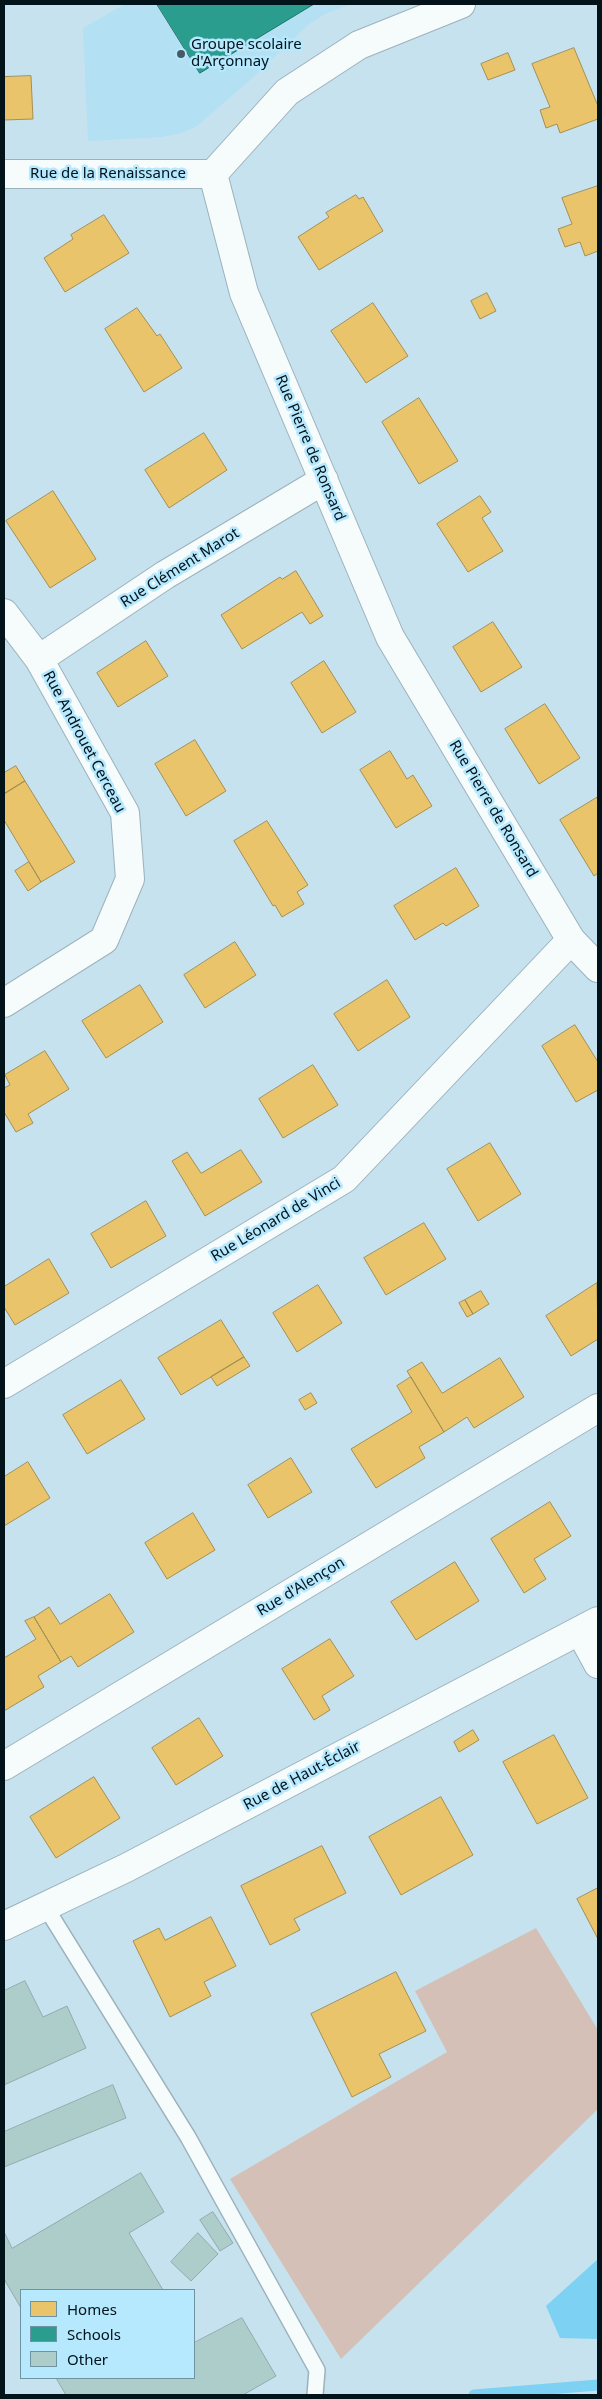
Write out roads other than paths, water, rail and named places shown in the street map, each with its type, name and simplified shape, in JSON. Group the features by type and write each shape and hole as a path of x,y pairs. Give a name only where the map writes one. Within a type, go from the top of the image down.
{"street":[{"path":"213,174 287,92 359,44 460,4"},
{"name":"Rue de la Renaissance","path":"4,174 213,174"},
{"name":"Rue Pierre de Ronsard","path":"213,174 244,293 390,637 571,940 598,968"},
{"name":"Rue Clément Marot","path":"39,659 165,575 324,480"},
{"name":"Rue Androuet Cerceau","path":"4,613 39,659 125,813 130,879 104,940 4,1003"},
{"name":"Rue Léonard de Vinci","path":"4,1384 344,1179 571,940"},
{"name":"Rue d'Alençon","path":"4,1766 598,1408"},
{"path":"589,1626 598,1664"},
{"name":"Rue de Haut-Éclair","path":"4,1926 135,1863 589,1626"}],"lane":[{"path":"45,1906 188,2137 317,2370 316,2395"}],"water":[{"path":"598,2259 598,2339 560,2338 546,2306"}],"waterway":[{"path":"474,2395 598,2385"}],"place":[{"name":"Groupe scolaire d'Arçonnay","path":"181,54"}]}
